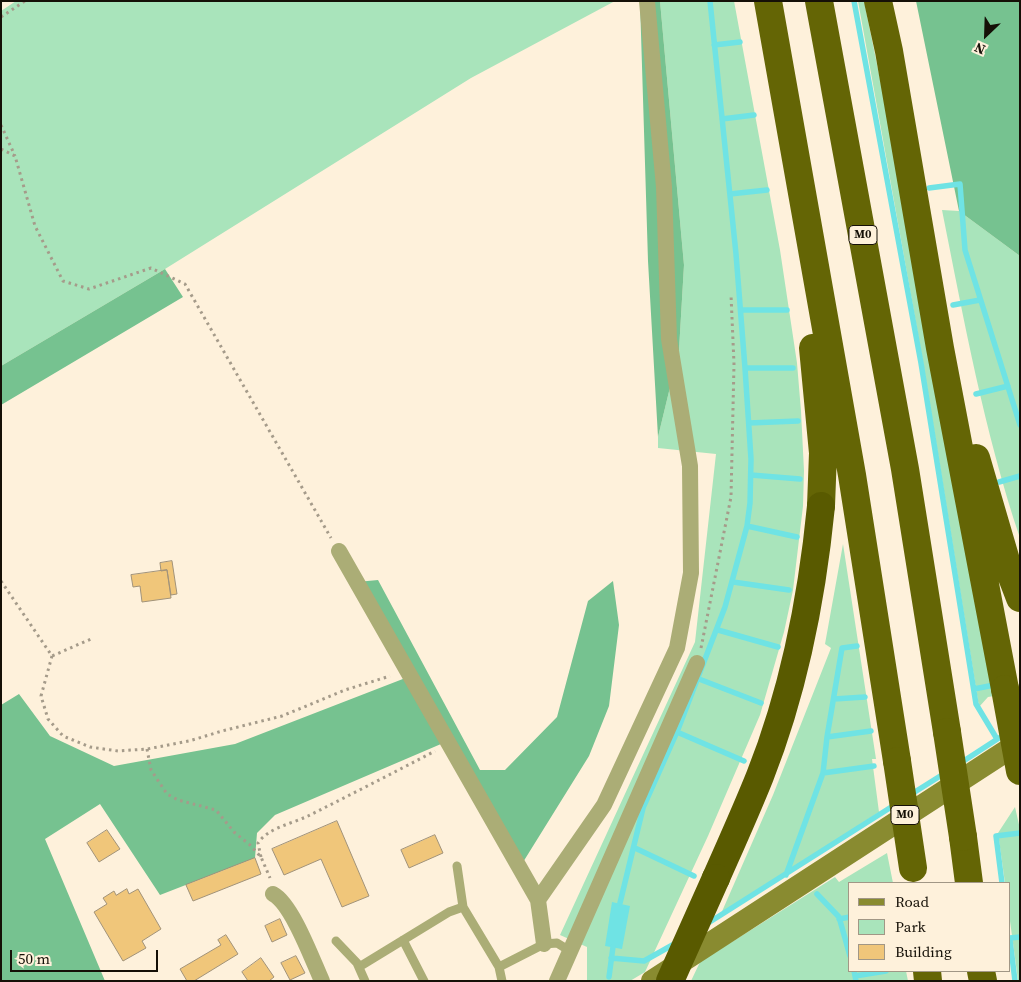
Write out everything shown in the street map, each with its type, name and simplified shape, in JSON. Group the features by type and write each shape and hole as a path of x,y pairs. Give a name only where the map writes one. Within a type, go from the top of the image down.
{"highway":[{"name":"M0","path":"768,1 852,475 914,876"},
{"name":"M0","path":"819,1 905,469 969,882"},
{"path":"878,1 889,51 940,348 1020,771"},
{"path":"670,981 760,776 790,685 809,603 821,506 823,453 798,169"},
{"path":"940,348 960,392 980,471 1007,564 1020,598"}],"main road":[{"path":"652,981 1020,742"}],"street":[{"path":"538,900 604,805 677,648 691,573 690,466 669,340 664,187 647,1"},
{"path":"339,551 538,900 544,944"},
{"path":"557,981 697,663"},
{"path":"275,895 288,907 322,981"}],"lane":[{"path":"457,866 463,907 499,966 502,981"},
{"path":"359,967 450,912 463,907"},
{"path":"403,940 424,981"},
{"path":"336,941 359,967 365,981"},
{"path":"499,966 544,944 556,942 570,951"}],"path":[{"path":"1,17 25,1"},
{"path":"1,126 16,156 35,226 63,281 90,289 151,268 185,284 339,551"},
{"path":"1,149 16,156"},
{"path":"697,663 731,497 734,364 730,295"},
{"path":"1,582 52,656 41,696 48,719 63,736 90,747 118,751 147,750 190,741 282,716 346,690 406,669"},
{"path":"52,656 91,639"},
{"path":"275,895 261,857 258,843 262,837 338,801 448,744"},
{"path":"147,750 150,770 167,794 178,800 216,810 234,832 261,857"}],"green space":[{"path":"16,1 615,1 471,78 165,269 1,366 1,11"},
{"path":"640,1 660,1 684,265 679,350 658,437 648,261"},
{"path":"660,1 734,1 780,250 797,363 804,471 803,506 793,590 784,632 760,715 708,836 645,972 630,981 587,981 587,947 560,935 695,642 716,454 658,448 658,437 679,350 684,265"},
{"path":"858,1 864,1 887,113 994,696 988,697 979,707 923,362"},
{"path":"916,1 1020,1 1020,256 959,211"},
{"path":"942,210 959,211 1020,256 1020,538 985,416"},
{"path":"165,269 183,297 1,405 1,366"},
{"path":"843,544 876,759 872,759 879,812 720,916 773,795 831,648 825,644"},
{"path":"378,580 480,770 505,770 557,717 588,601 613,581 619,625 609,706 589,756 520,867 448,741 275,815 257,833 255,858 160,895 100,804 45,839 105,981 1,981 1,705 19,694 50,736 114,766 235,744 408,677 357,582"},
{"path":"1015,807 1020,829 1020,981 1018,980 1011,928 1011,882 1005,882 998,833"},
{"path":"887,853 893,882 848,882 848,972 906,972 908,981 691,981 700,962 835,877 839,882"}],"water":[{"path":"612,902 630,906 622,949 605,946"}],"building":[{"path":"172,561 177,594 171,595 167,570 161,571 160,563"},
{"path":"167,570 171,598 142,602 140,586 133,587 131,575"},
{"path":"337,821 369,896 342,907 321,859 284,875 272,849"},
{"path":"107,830 120,849 99,862 87,843"},
{"path":"435,835 443,853 409,868 401,850"},
{"path":"255,858 261,874 193,901 186,885"},
{"path":"127,889 129,894 138,889 161,929 142,941 146,948 123,961 94,912 107,904 103,898 114,891 116,895"},
{"path":"280,919 287,935 272,942 265,926"},
{"path":"226,935 238,954 194,981 187,981 180,969 221,945 218,940"},
{"path":"296,956 305,973 290,980 281,963"},
{"path":"261,958 274,977 269,981 248,981 242,972"}],"waterway":[{"path":"620,903 643,808 677,732 725,607 747,526 750,503 751,459 736,254 710,1"},
{"path":"854,1 921,363 976,704 997,739"},
{"path":"714,45 740,42"},
{"path":"722,119 754,115"},
{"path":"929,188 960,184 965,250 1020,425"},
{"path":"730,194 767,190"},
{"path":"953,305 980,300"},
{"path":"741,310 787,310"},
{"path":"745,368 793,368"},
{"path":"976,394 1008,386"},
{"path":"749,423 798,421"},
{"path":"751,475 800,479"},
{"path":"999,482 1020,476"},
{"path":"747,526 797,537"},
{"path":"733,582 789,590"},
{"path":"718,630 778,647"},
{"path":"786,875 823,773 842,648 857,646"},
{"path":"699,679 761,703"},
{"path":"974,689 994,685"},
{"path":"834,699 865,697"},
{"path":"827,737 871,731"},
{"path":"677,732 744,761"},
{"path":"959,764 999,738"},
{"path":"823,773 874,766"},
{"path":"910,795 945,773"},
{"path":"705,925 896,804"},
{"path":"1002,882 996,836 1020,833"},
{"path":"635,848 694,876"},
{"path":"817,894 839,917 848,949"},
{"path":"839,919 848,917"},
{"path":"1011,938 1020,937"},
{"path":"611,958 644,961 676,943"},
{"path":"609,977 613,947"},
{"path":"1011,948 1015,981"},
{"path":"854,972 856,981"},
{"path":"855,976 880,972"}]}
